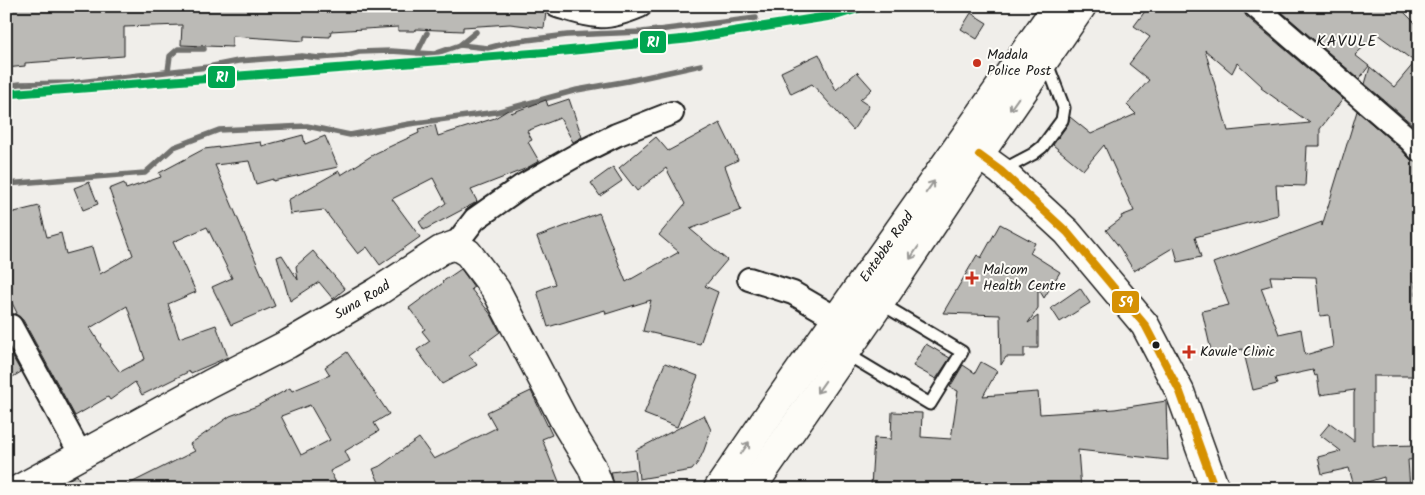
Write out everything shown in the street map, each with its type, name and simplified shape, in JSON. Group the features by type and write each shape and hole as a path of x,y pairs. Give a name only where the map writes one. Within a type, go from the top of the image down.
{"main road":[{"name":"Entebbe Road","path":"718,489 836,318 1057,6"},
{"name":"Entebbe Road","path":"751,489 880,303 978,155 1082,6"},
{"path":"978,155 1001,171 1066,232 1145,325 1180,392 1215,489"},
{"path":"455,245 468,253 496,290 566,424 592,467 600,489"},
{"name":"Suna Road","path":"19,489 210,384 288,344 377,292 441,250 455,245"}],"street":[{"path":"557,6 591,16 603,17 613,16 640,6"},
{"path":"1255,6 1410,140 1419,150"},
{"path":"455,245 475,219 522,186 623,132 672,113"},
{"path":"749,279 792,294 836,318"},
{"path":"11,326 81,455"}],"lane":[{"path":"1001,171 1042,147 1062,120 1064,108 1045,59"},
{"path":"845,353 930,404 962,352 880,303"}],"building":[{"path":"6,6 526,6 544,8 546,12 544,28 510,24 463,27 463,31 415,29 415,31 398,31 398,27 331,31 330,37 304,36 304,41 232,36 232,47 181,45 182,25 124,27 124,56 25,63 25,66 6,68"},
{"path":"1149,6 1242,6 1246,16 1343,99 1320,129 1320,146 1307,146 1305,186 1276,185 1278,215 1195,237 1201,257 1178,262 1174,247 1134,271 1106,230 1122,218 1121,216 1134,211 1104,145 1083,170 1053,145 1068,124 1070,117 1091,134 1136,114 1127,105 1149,80 1129,64 1150,37 1134,26","holes":["1205,50 1232,73 1237,63 1262,86 1261,88 1310,123 1228,131"]},
{"path":"1275,6 1398,6 1419,27 1419,130 1365,84 1370,67 1394,87 1415,62 1377,34 1355,55 1369,66 1359,79"},
{"path":"971,13 987,23 977,39 961,29"},
{"path":"819,54 836,90 857,72 872,89 860,100 869,106 853,130 812,84 791,94 781,72"},
{"path":"569,99 582,137 573,142 560,118 527,131 532,140 528,142 539,161 525,169 471,190 477,201 475,203 424,230 419,222 446,203 433,178 392,199 420,237 380,265 367,247 358,254 324,210 290,214 288,200 339,171 341,175 376,153 419,133 418,129 435,125 438,136 495,118 508,110 511,113 546,100 548,106"},
{"path":"1357,111 1410,159 1419,163 1419,282 1414,282 1419,320 1419,376 1373,376 1373,446 1419,445 1419,459 1408,460 1410,489 1385,489 1384,477 1354,486 1349,468 1322,474 1318,457 1341,451 1320,435 1330,423 1354,441 1355,390 1320,395 1317,375 1315,376 1313,370 1275,378 1277,384 1253,390 1243,349 1212,355 1202,311 1229,305 1213,263 1322,222 1322,226","holes":["1270,276 1316,277 1320,316 1329,315 1333,347 1305,355 1301,329 1279,334 1261,288 1272,285"]},
{"path":"720,123 738,160 725,166 741,210 690,229 727,260 705,286 718,292 700,344 643,331 651,300 606,314 605,310 548,327 537,291 555,284 537,237 599,213 626,282 679,252 659,235 685,204 666,168 637,191 619,168 656,137 668,151"},
{"path":"303,135 305,144 325,136 338,167 256,184 249,161 215,165 275,306 231,325 212,287 232,278 207,227 173,242 196,292 168,304 179,338 216,325 228,357 191,373 190,371 142,395 135,382 110,400 108,397 75,416 23,320 15,314 17,313 6,291 6,214 39,206 47,237 61,233 66,254 92,247 100,274 133,255 109,189 124,183 126,189 161,177 159,173 204,149 261,142 262,146","holes":["127,306 145,359 120,372 100,346 90,328"]},
{"path":"613,167 622,181 600,196 591,183"},
{"path":"89,182 98,204 83,210 74,188"},
{"path":"1000,224 1035,243 1030,253 1060,272 1044,298 1038,288 1038,308 1028,323 1038,316 1038,348 1024,348 1024,357 1006,357 1001,365 1000,315 943,313 977,255 981,258"},
{"path":"313,251 345,289 333,299 319,282 290,301 277,257 282,255 298,280 296,266"},
{"path":"461,269 474,287 471,289 492,316 500,332 469,355 477,365 442,384 417,350 430,341 422,331 425,329 409,308"},
{"path":"1080,288 1090,303 1060,322 1051,308"},
{"path":"926,344 950,358 936,379 913,366"},
{"path":"6,345 21,372 6,381"},
{"path":"347,352 389,414 374,423 379,431 345,451 350,461 330,471 339,489 119,489 195,451 190,444 230,416 257,406 290,388 292,391 330,375 325,367","holes":["310,405 330,440 301,455 281,416"]},
{"path":"981,362 997,371 983,396 1038,392 1040,414 1115,409 1166,401 1168,460 1078,450 1081,489 913,489 871,486 874,438 891,439 892,412 922,413 921,437 951,439 958,391 950,387 963,365 975,373"},
{"path":"665,363 698,376 677,427 644,414"},
{"path":"531,391 552,435 542,439 562,489 382,489 373,469 419,438 434,459 496,428 487,412"},
{"path":"704,415 711,430 699,461 692,470 639,479 636,450"},
{"path":"634,469 636,486 615,489 611,472"},
{"path":"77,475 83,489 52,489"}],"waterway":[{"path":"460,45 488,48 511,42 567,35 642,32 756,18"},
{"path":"6,86 71,83 208,67 238,61 302,56 319,58 345,56 359,52 391,51 434,54 460,45 476,32"},
{"path":"417,53 427,33"},
{"path":"168,71 170,56 178,49 204,49"},
{"path":"6,184 145,173 174,147 219,130 307,126 350,135 409,124 496,112 577,90 701,65"}],"transit line":[{"name":"R1","path":"6,94 565,51 686,39 837,15 866,6"},
{"name":"59","path":"979,155 1001,171 1067,232 1145,325 1180,392 1215,489"}],"place":[{"name":"Madala Police Post","path":"977,63"},
{"name":"Malcom Health Centre","path":"972,278"},
{"name":"Kavule Clinic","path":"1189,352"}],"district":[{"name":"KAVULE","path":"1347,41"}]}
